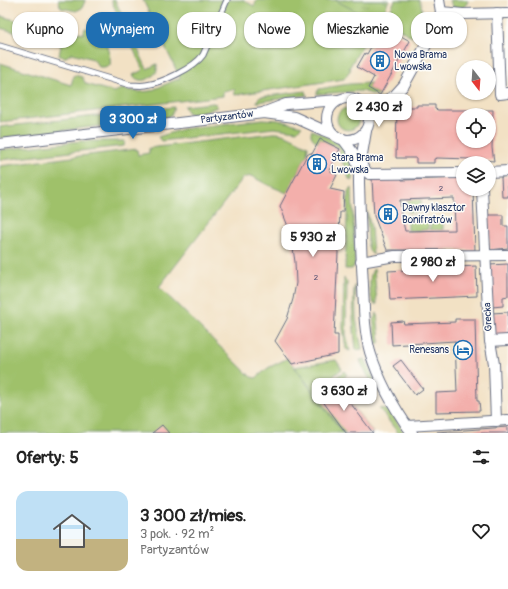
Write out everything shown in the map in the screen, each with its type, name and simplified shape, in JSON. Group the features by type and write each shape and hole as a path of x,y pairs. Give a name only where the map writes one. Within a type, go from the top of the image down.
{"street":[{"path":"439,0 440,12"},
{"path":"497,13 504,93"},
{"path":"467,14 508,13"},
{"path":"368,110 388,100 401,89 424,48"},
{"path":"366,131 356,139 343,139 333,134 328,124 328,112 330,108 339,100 344,98 356,99 360,101 368,110 370,121 366,131 360,167 361,262 367,336 370,352 385,390 410,430 508,420"},
{"name":"Partyzantów","path":"264,113 286,104 339,100"},
{"name":"Partyzantów","path":"0,144 264,113 294,117 333,134"},
{"path":"343,139 354,154 360,167 369,174 456,173"},
{"path":"496,172 508,171"},
{"name":"Grecka","path":"482,196 490,341 494,364 496,421"},
{"path":"361,262 395,256 508,255"},
{"path":"490,341 508,340"}],"lane":[{"path":"0,46 130,84 147,85 188,68 198,61 203,55 227,0"}],"green space":[{"path":"58,0 85,1 82,8 76,11 61,8"},
{"path":"111,0 115,0 121,12 116,12"},
{"path":"143,0 243,0 254,6 257,0 389,0 383,12 313,12 313,48 361,48 349,68 351,69 344,79 235,95 234,89 223,91 223,96 0,122 0,63 71,85 74,75 82,77 86,84 114,92 122,89 139,92 150,91 180,78 166,48 169,48 169,12 149,12"},
{"path":"335,0 382,0 387,5 383,12 357,12"},
{"path":"395,0 419,0 422,9 422,12 411,12 411,36 403,31 403,12 390,12"},
{"path":"449,0 468,1 464,7 458,8 453,7"},
{"path":"0,16 12,19 12,31 0,28"},
{"path":"85,28 86,48 107,48 110,65 99,67 93,59 72,53 66,57 59,56 60,48 78,48 78,32 83,34"},
{"path":"133,48 137,48 147,69 157,64 157,71 155,74 145,80 139,80 133,75 143,70"},
{"path":"371,83 368,88 380,95 379,96 362,91 317,94 319,89 349,84"},
{"path":"306,91 307,95 257,102 260,97"},
{"path":"216,104 217,107 197,115 187,112 184,106"},
{"path":"174,107 172,114 166,118 0,138 0,127"},
{"path":"344,108 352,108 359,115 359,123 352,130 344,130 337,123 337,115"},
{"path":"263,119 278,120 302,126 297,131 274,128 161,141 158,137 183,129"},
{"path":"312,130 338,143 347,151 352,162 352,181 349,179 346,169 338,154 340,149 320,139 318,143 311,136"},
{"path":"273,133 286,135 308,146 307,155 287,193 251,176 243,178 159,287 251,377 256,378 268,368 288,358 343,433 0,433 0,166 137,149 138,155 149,153 149,148"},
{"path":"81,141 125,141 124,146 0,160 0,150"},
{"path":"352,188 355,264 352,269 345,269 348,192"},
{"path":"407,199 421,199 421,212 408,212"},
{"path":"367,211 371,227 373,255 368,247"},
{"path":"408,216 421,216 421,221 430,221 427,230 408,231"},
{"path":"433,221 443,221 443,230 429,230"},
{"path":"374,268 377,304 374,304 372,301 370,291 370,281"},
{"path":"344,278 347,282 346,334 350,351 346,349 343,328"},
{"path":"355,285 356,319 362,349 356,350 353,320"},
{"path":"377,313 380,341 377,345 373,320"},
{"path":"365,359 379,390 368,376 360,360"},
{"path":"336,360 342,369 331,378 333,380 344,371 347,375 336,384 373,433 344,433 295,367"},
{"path":"379,408 387,410 391,413 404,433 398,433"}],"building":[{"name":"Nowa Brama Lwowska","path":"403,37 410,41 380,95 368,88 374,77 357,67 365,53 367,54 370,48 403,48"},
{"path":"435,105 435,109 438,110 456,110 456,148 492,148 493,156 456,156 456,159 437,158 434,159 434,163 416,163 416,158 396,158 397,107"},
{"path":"320,139 340,149 329,170 337,175 330,189 344,192 343,212 340,212 334,335 338,335 338,354 292,364 275,341 287,319 296,283 291,234 280,206 307,155 310,153 312,154"},
{"path":"508,176 508,197 502,197 501,177"},
{"name":"Dawny klasztor Bonifratrów","path":"401,178 402,180 456,178 456,196 473,196 475,250 387,250 374,216 372,179","holes":["454,198 455,230 405,231 400,200"]},
{"path":"488,215 503,215 503,226 508,226 508,248 490,250"},
{"path":"508,264 508,296 503,297 503,306 492,307 489,265"},
{"path":"476,266 477,296 390,300 388,271"},
{"path":"508,312 508,337 493,337 492,313"},
{"path":"455,319 475,319 477,401 479,401 480,411 436,412 436,393 457,392 455,341 392,345 391,322 403,321 404,324 455,322"},
{"path":"401,360 423,389 415,395 393,366"},
{"path":"336,384 373,433 346,433 319,396"},
{"path":"162,425 169,433 152,433"},
{"path":"508,427 508,433 437,433 437,432"}],"place":[{"name":"Nowa Brama Lwowska","path":"380,61"},
{"name":"Stara Brama Lwowska","path":"317,164"},
{"name":"Dawny klasztor Bonifratrów","path":"388,214"},
{"name":"Renesans","path":"463,350"}]}
